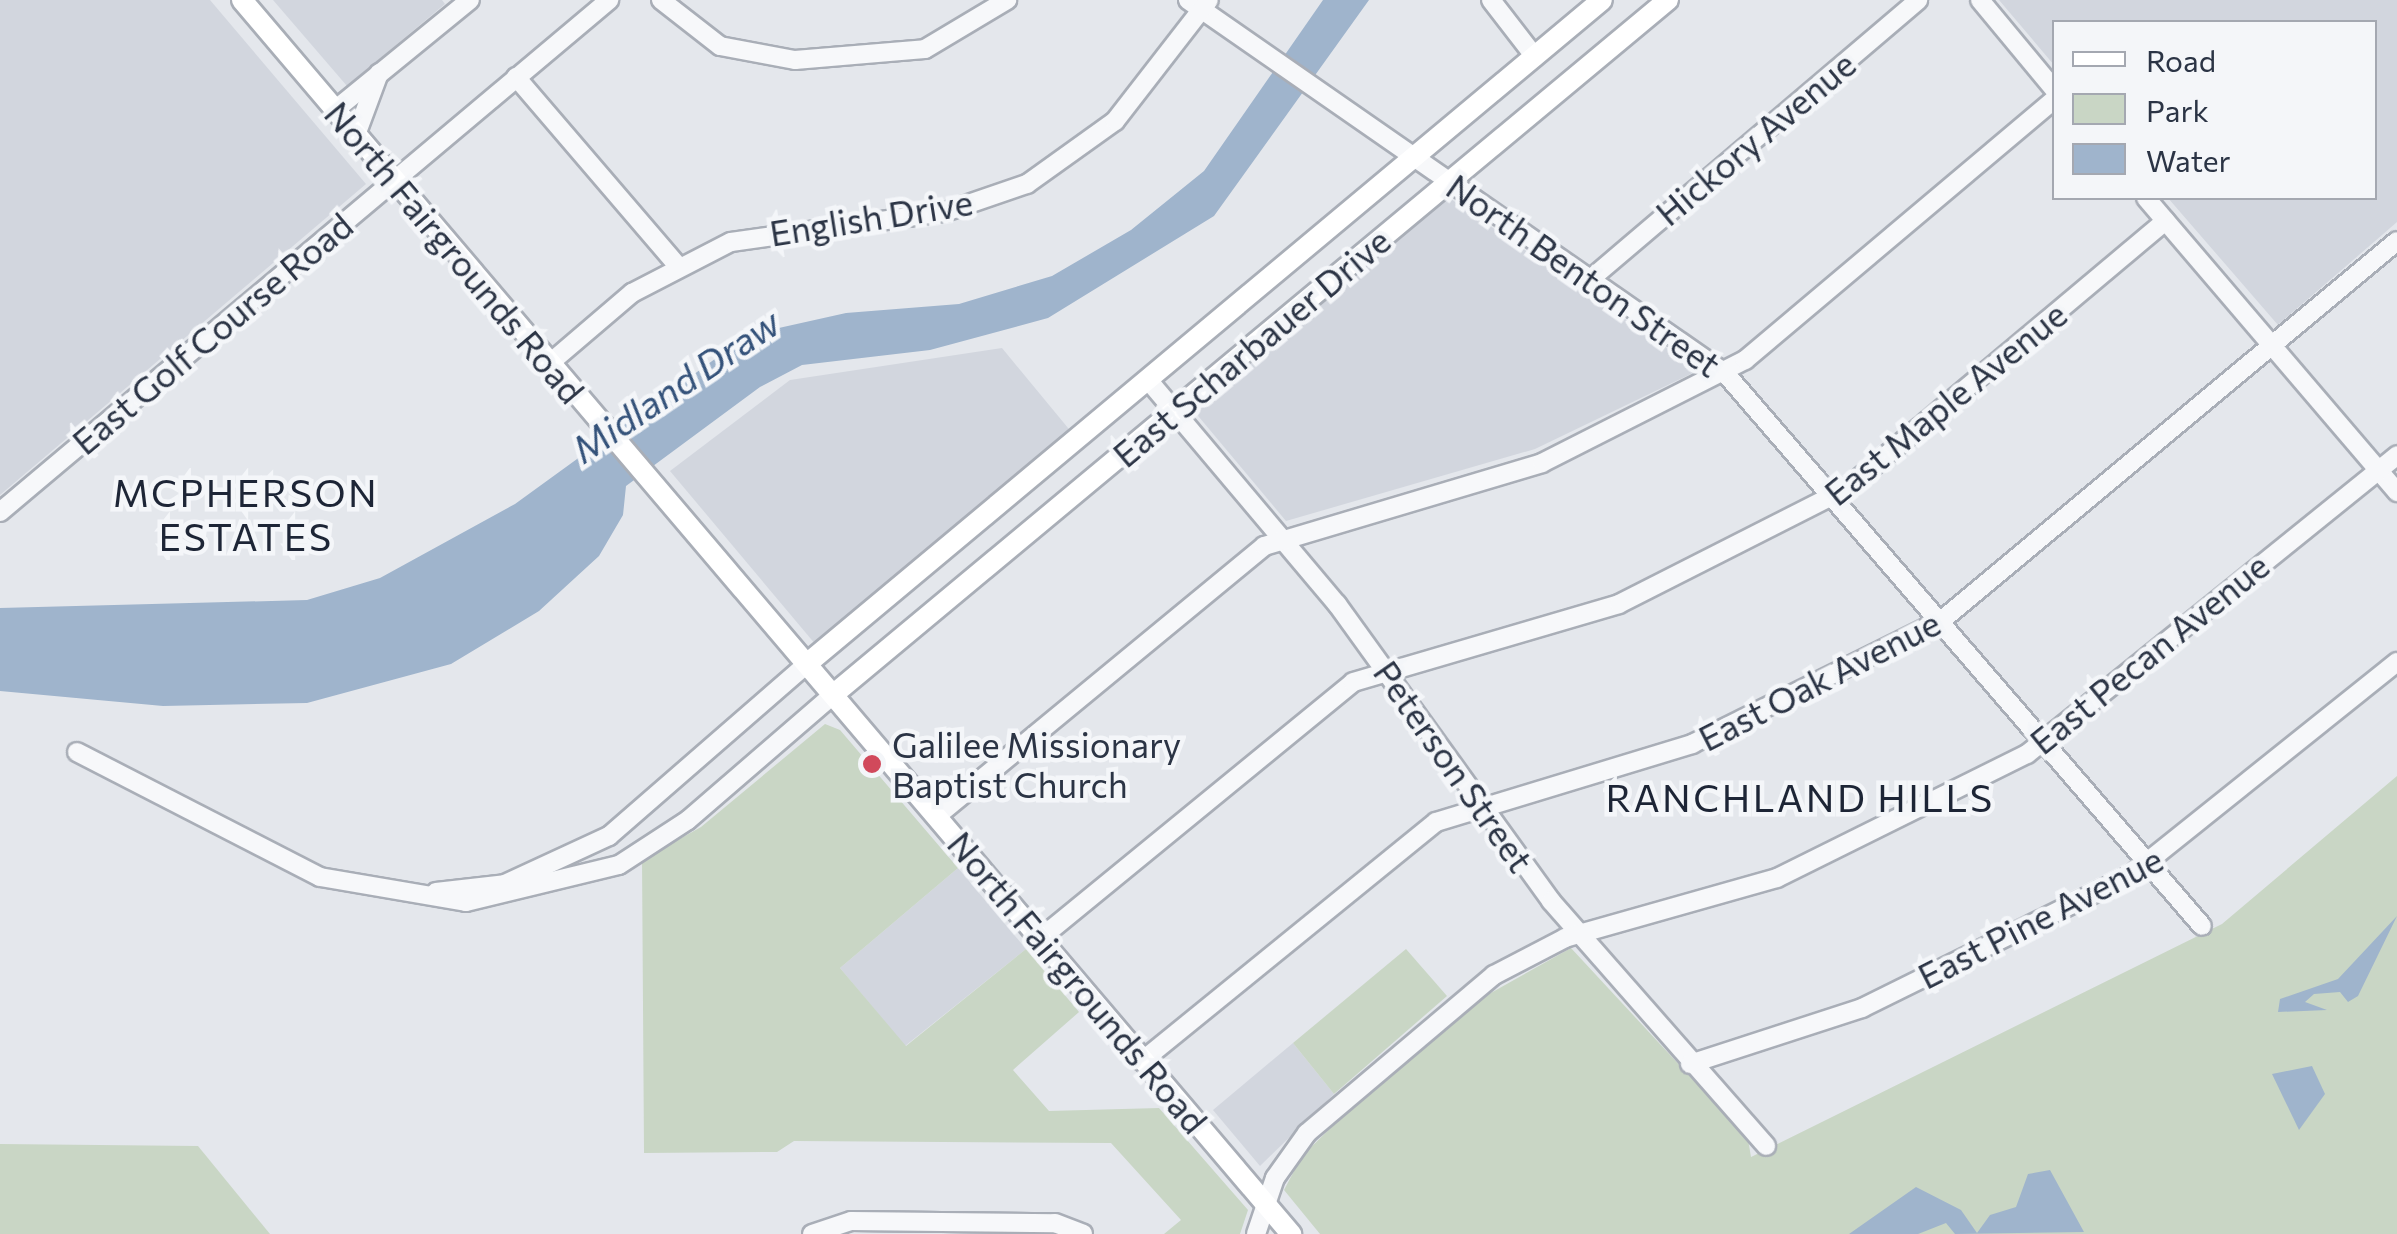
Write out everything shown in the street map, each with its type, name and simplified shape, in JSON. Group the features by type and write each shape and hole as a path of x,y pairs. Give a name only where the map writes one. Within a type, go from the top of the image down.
{"main road":[{"name":"North Fairgrounds Road","path":"242,0 1291,1234"},
{"name":"East Scharbauer Drive","path":"808,663 1602,0"},
{"name":"East Scharbauer Drive","path":"834,694 1668,0"}],"street":[{"path":"335,110 470,0"},
{"name":"East Golf Course Road","path":"0,512 608,0"},
{"path":"661,0 720,46 794,60 925,49 1008,0"},
{"path":"1491,0 1535,58"},
{"name":"Hickory Avenue","path":"1593,277 1918,0"},
{"path":"1980,0 2052,87"},
{"name":"North Benton Street","path":"1200,3 1319,92 1593,277 1725,373 1836,495 2202,926"},
{"name":"English Drive","path":"550,363 676,264 770,231 934,214 1026,184 1115,121 1200,3"},
{"path":"356,135 379,73"},
{"path":"516,77 676,264"},
{"path":"938,815 1229,570 1282,538 1542,464 1725,373 2052,102"},
{"path":"2148,200 2397,492"},
{"name":"East Maple Avenue","path":"1042,937 1302,716 1384,668 1619,604 1836,495 2165,221"},
{"name":"East Oak Avenue","path":"1142,1060 1392,850 1478,804 1692,744 1942,620 2397,241"},
{"name":"Peterson Street","path":"1148,380 1282,538 1384,668 1478,804 1579,935 1766,1146"},
{"name":"East Pecan Avenue","path":"1256,1234 1278,1174 1320,1120 1482,984 1579,935 1762,884 2044,742 2397,455"},
{"name":"East Pine Avenue","path":"1690,1064 1862,1008 2148,864 2397,662"},
{"path":"401,896 505,884 609,836 808,663"},
{"path":"76,752 303,870 401,896 512,898 619,865 688,820 834,694"},
{"path":"812,1234 851,1221 1007,1228 1058,1223 1083,1234"}],"shaded area":[{"path":"0,0 210,0 366,184 0,495"},
{"path":"273,0 442,0 445,4 347,86"},
{"path":"1999,0 2397,0 2397,222 2278,325 2170,200 2377,200 2377,20 2052,20 2052,63"},
{"path":"1448,197 1699,370 1535,449 1286,521 1194,411"},
{"path":"1002,348 1073,434 816,645 670,471 790,380"},
{"path":"958,868 1026,949 905,1046 840,968"},
{"path":"1293,1043 1334,1094 1260,1166 1213,1110"}],"green space":[{"path":"825,724 840,730 958,868 840,968 906,1046 1026,949 1079,1012 1013,1070 1049,1111 1159,1108 1248,1210 1240,1234 1164,1234 1181,1220 1111,1143 794,1141 777,1152 644,1153 642,860 701,827"},
{"path":"2397,776 2397,1234 1320,1234 1284,1190 1302,1156 1350,1109 1489,994 1571,948 1748,1139 1751,1157 2222,924"},
{"path":"1406,949 1447,996 1334,1094 1293,1043"},
{"path":"0,1144 198,1146 270,1234 0,1234"}],"water":[{"path":"1323,0 1369,0 1214,216 1048,318 930,350 802,365 760,387 626,486 623,515 599,556 539,611 451,664 307,703 163,706 0,691 0,608 307,600 380,578 515,504 748,335 846,313 959,304 1052,276 1131,230 1204,171"},
{"path":"2397,916 2358,996 2348,1002 2340,992 2314,994 2305,1002 2327,1010 2278,1012 2280,999 2338,979"},
{"path":"2312,1066 2325,1094 2299,1130 2272,1074"},
{"path":"2050,1170 2084,1232 1955,1234 1946,1223 1918,1234 1849,1234 1916,1187 1961,1210 1977,1233 1990,1215 2016,1207 2028,1174"}],"place":[{"name":"Galilee Missionary Baptist Church","path":"872,764"}],"district":[{"name":"MCPHERSON ESTATES","path":"246,514"},
{"name":"RANCHLAND HILLS","path":"1800,797"}],"water label":[{"name":"Midland Draw","path":"675,385"}]}
